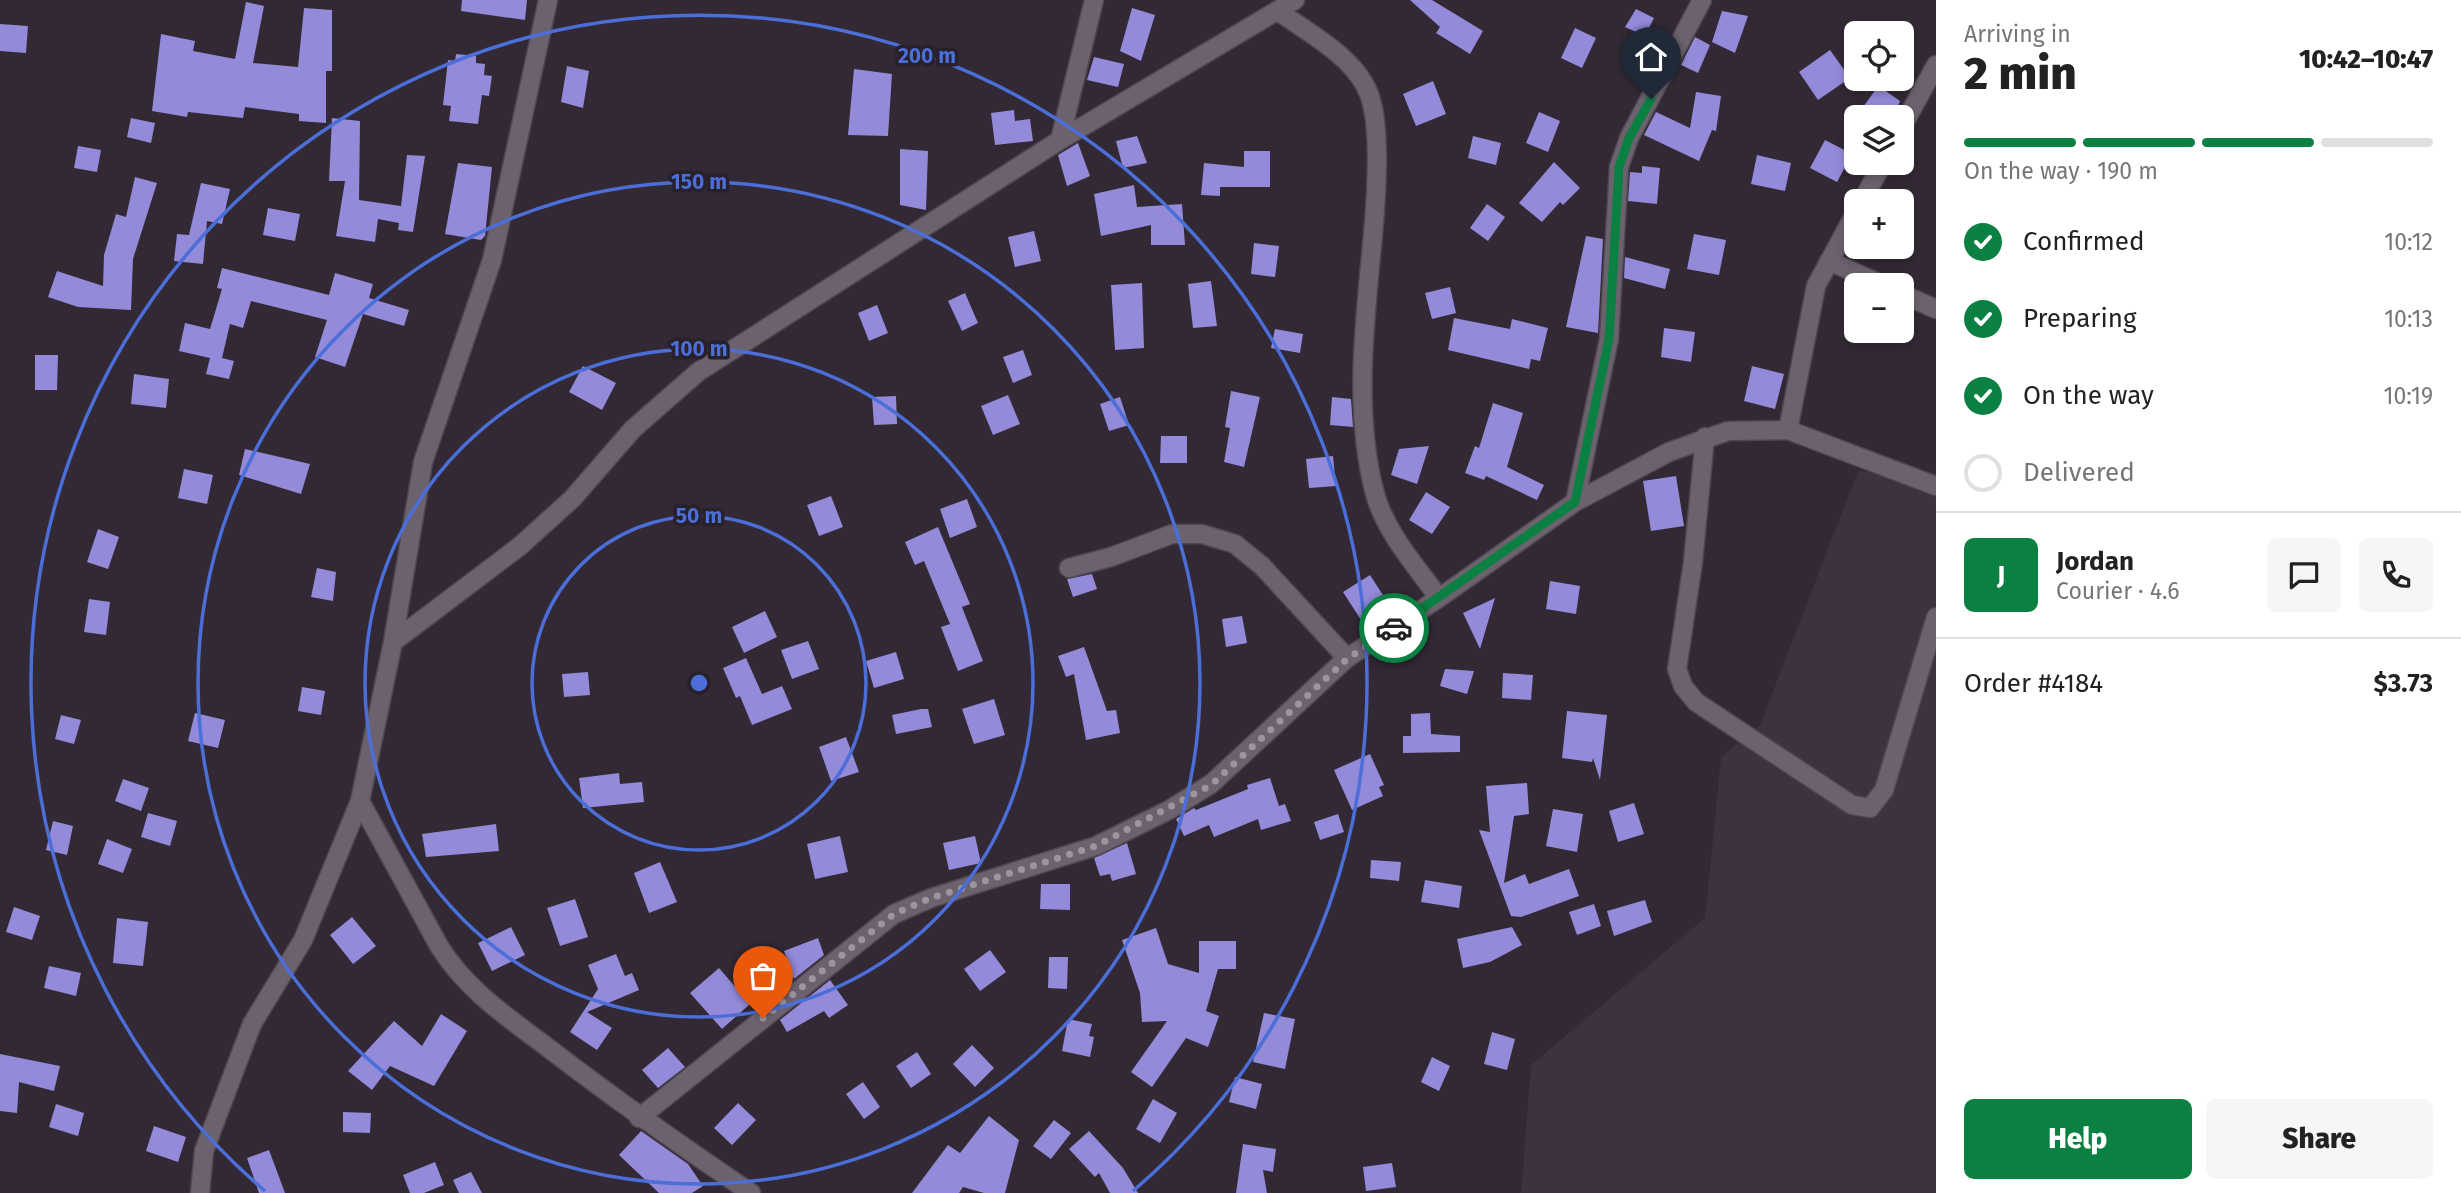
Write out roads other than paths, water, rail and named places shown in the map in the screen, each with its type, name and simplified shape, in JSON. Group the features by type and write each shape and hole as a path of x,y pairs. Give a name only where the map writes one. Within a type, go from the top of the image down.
{"street":[{"path":"200,1193 204,1151 252,1024 303,940 360,801 393,642 423,463 492,260 548,0"},
{"path":"1060,140 1094,0"},
{"path":"393,642 520,546 572,499 633,429 698,372 1060,140 1279,12 1295,0"},
{"path":"1575,502 1609,339 1619,167 1629,138 1702,0"},
{"path":"1279,12 1345,58 1370,96 1377,197 1366,313 1364,427 1376,495 1386,519 1439,598"},
{"path":"1914,105 1936,65"},
{"path":"1787,430 1816,286 1844,234"},
{"path":"1829,261 1856,273"},
{"path":"1914,299 1936,309"},
{"path":"639,1118 894,914 931,898 1096,846 1169,810 1211,785 1347,659 1575,502 1669,452 1728,431 1787,430 1936,485"},
{"path":"1705,437 1693,562 1677,669 1683,686 1696,702 1852,805 1870,808 1884,790 1936,617"},
{"path":"1069,568 1111,557 1172,534 1202,534 1235,544 1262,566 1347,659"},
{"path":"360,801 452,965 482,999 639,1118 751,1193"}]}
